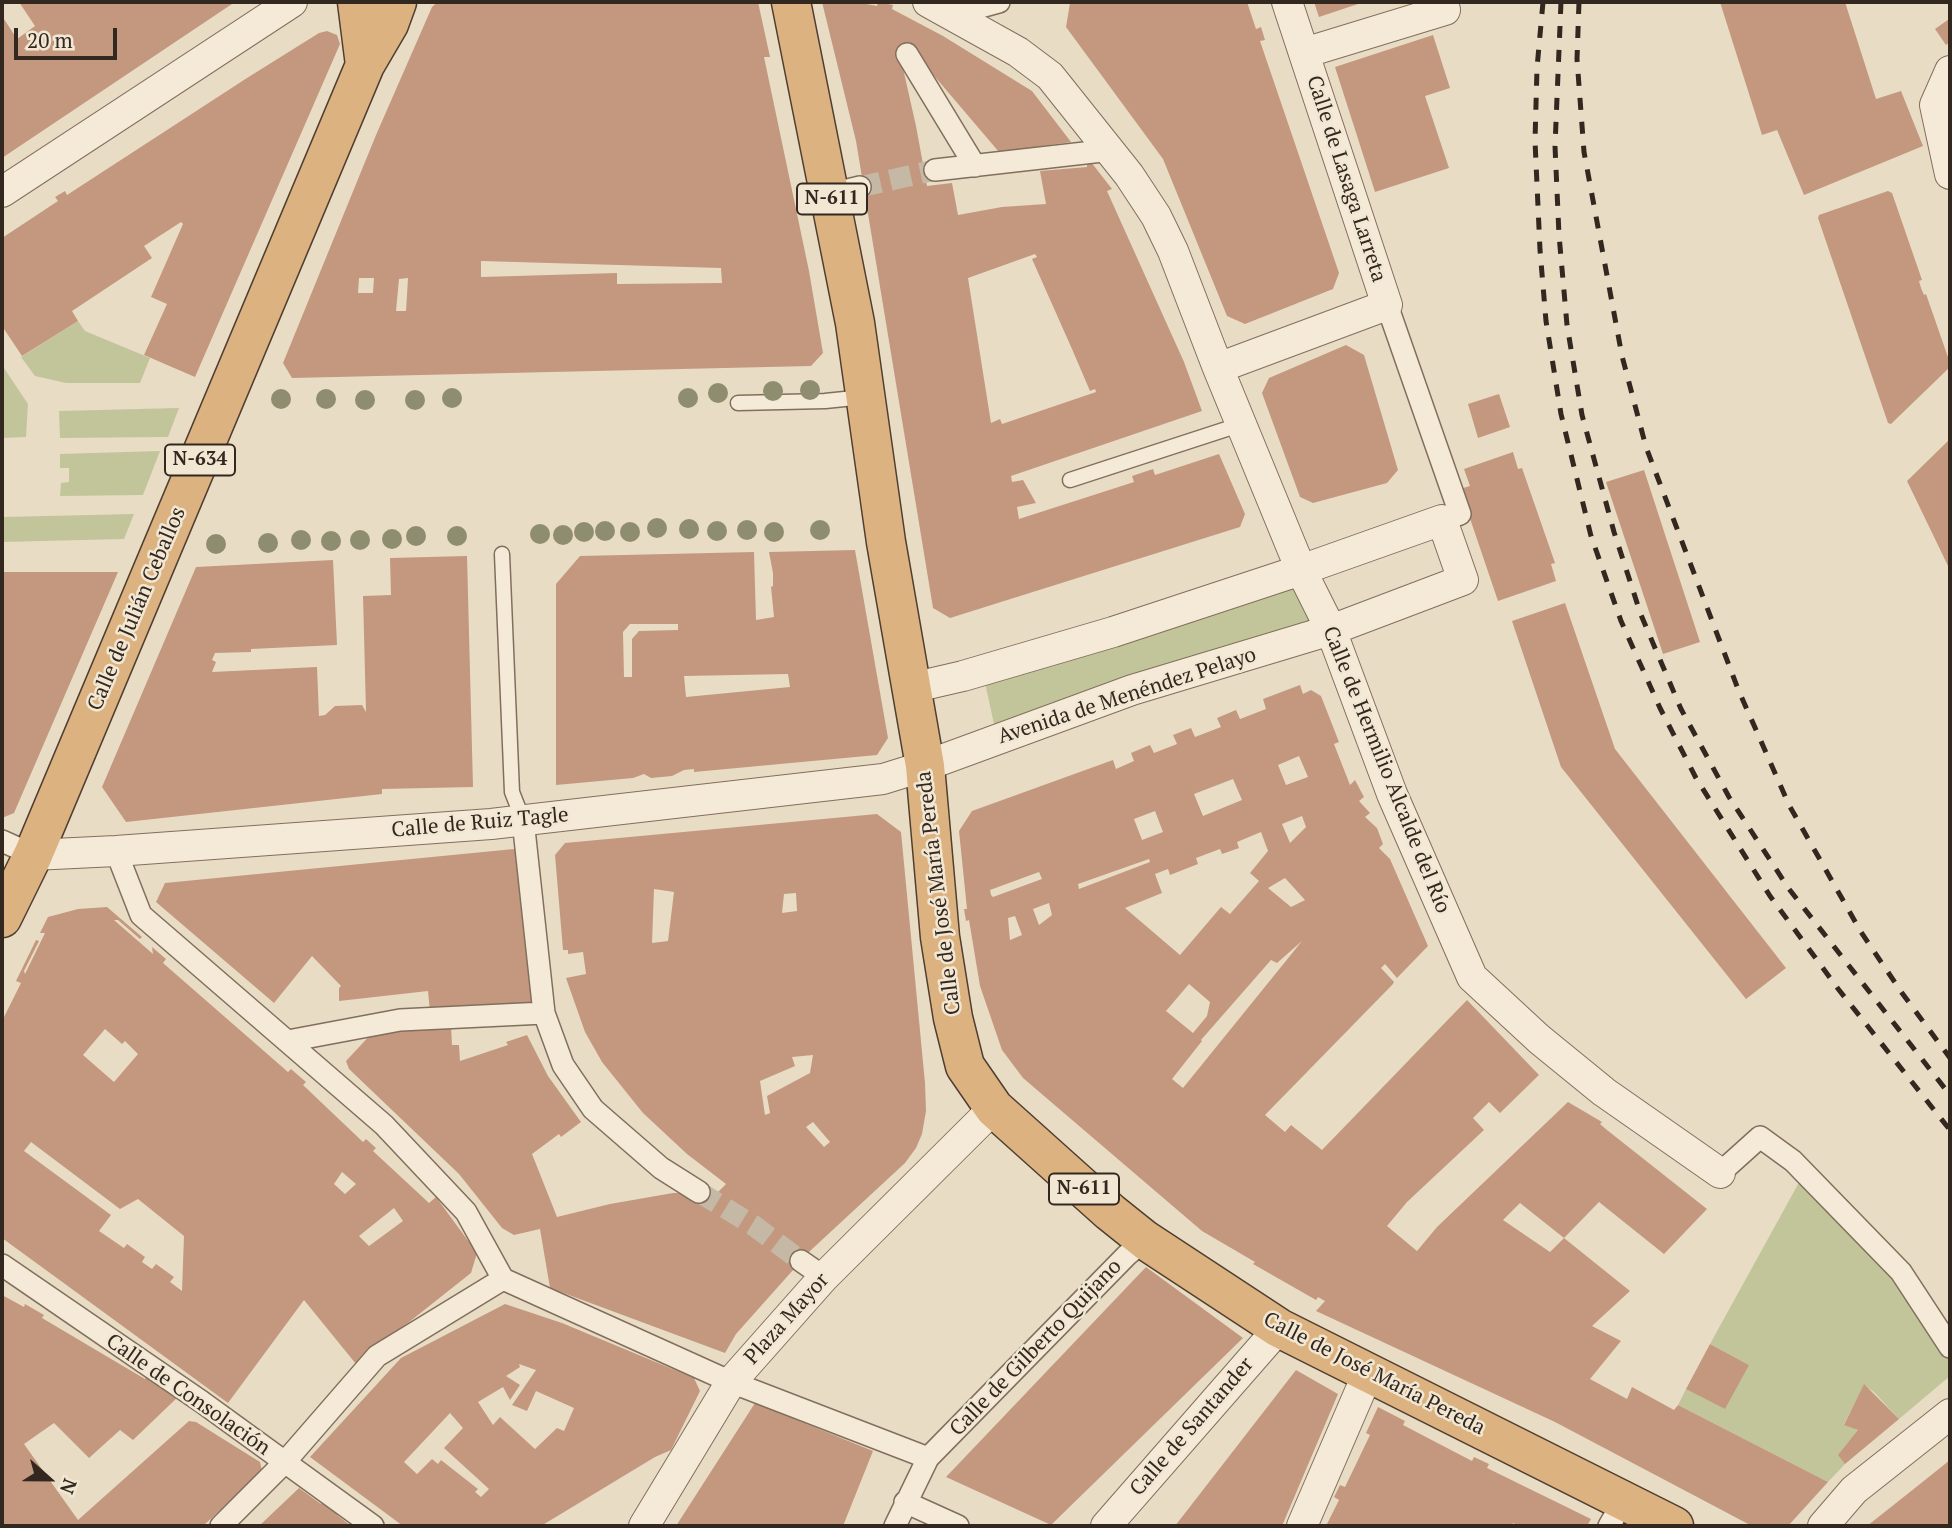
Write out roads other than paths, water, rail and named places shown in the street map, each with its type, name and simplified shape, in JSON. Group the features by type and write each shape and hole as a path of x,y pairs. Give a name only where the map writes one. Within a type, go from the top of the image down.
{"highway":[{"path":"357,2 365,65"},
{"name":"Calle de Julián Ceballos","path":"2,918 17,848 365,65 389,24 397,2"},
{"name":"Calle de José María Pereda","path":"790,2 845,190 855,323 886,542 925,766 940,937 953,1018 965,1066 994,1108 1110,1212 1145,1240 1279,1328 1368,1373 1616,1513 1674,1526"}],"street":[{"path":"2,192 292,2"},
{"path":"940,9 999,2"},
{"name":"Calle de Lasaga Larreta","path":"1287,2 1387,305 1460,514 1442,520"},
{"name":"Calle de Lasaga Larreta","path":"1304,53 1446,10 1443,2"},
{"name":"Calle de Hermilio Alcalde del Río","path":"940,9 1017,52 1050,76 1111,150 1156,216 1174,251 1218,368 1301,570 1331,630 1392,794 1472,977 1539,1039 1604,1092 1720,1173 1760,1137 1794,1161 1901,1272 1950,1347"},
{"path":"906,54 975,166"},
{"path":"1950,71 1935,105 1950,174"},
{"path":"936,170 1111,150"},
{"name":"Calle de Lasaga Larreta","path":"1218,368 1387,305"},
{"path":"911,688 1113,632 1442,520"},
{"name":"Avenida de Menéndez Pelayo","path":"925,766 1132,690 1331,630 1463,580 1442,520"},
{"name":"Calle de Ruiz Tagle","path":"17,848 116,851 523,820 883,779 925,766"},
{"path":"523,820 544,1013 563,1065 593,1109 661,1168 699,1192"},
{"path":"116,851 141,915 384,1125 466,1212 503,1279 731,1382 644,1526"},
{"path":"288,1041 400,1020 544,1013"},
{"name":"Plaza Mayor","path":"928,1458 731,1382 813,1269 994,1108"},
{"name":"Calle de Gilberto Quijano","path":"895,1526 928,1458 1127,1255 1145,1240"},
{"name":"Calle de Consolación","path":"2,1265 202,1402 373,1526"},
{"path":"221,1526 284,1463 377,1356 503,1279"},
{"name":"Calle de Santander","path":"1106,1526 1279,1328"},
{"path":"1302,1526 1368,1373"},
{"path":"1823,1526 1854,1489 1950,1414"},
{"path":"905,1502 958,1526"}],"lane":[{"path":"738,403 866,397"},
{"path":"1070,480 1242,424"},
{"path":"502,554 512,792 523,820"}],"tunnel":[{"path":"860,187 935,170"},
{"path":"699,1192 753,1225 801,1261"}],"railway":[{"path":"1543,2 1537,68 1535,141 1546,321 1561,414 1591,536 1621,621 1660,708 1696,778 1770,896 1839,990 1950,1130"},
{"path":"1561,2 1555,146 1567,325 1582,415 1614,532 1641,615 1681,709 1729,797 1789,889 1950,1095"},
{"path":"1579,2 1577,59 1584,152 1622,356 1646,447 1738,689 1789,805 1861,932 1950,1058"}]}
